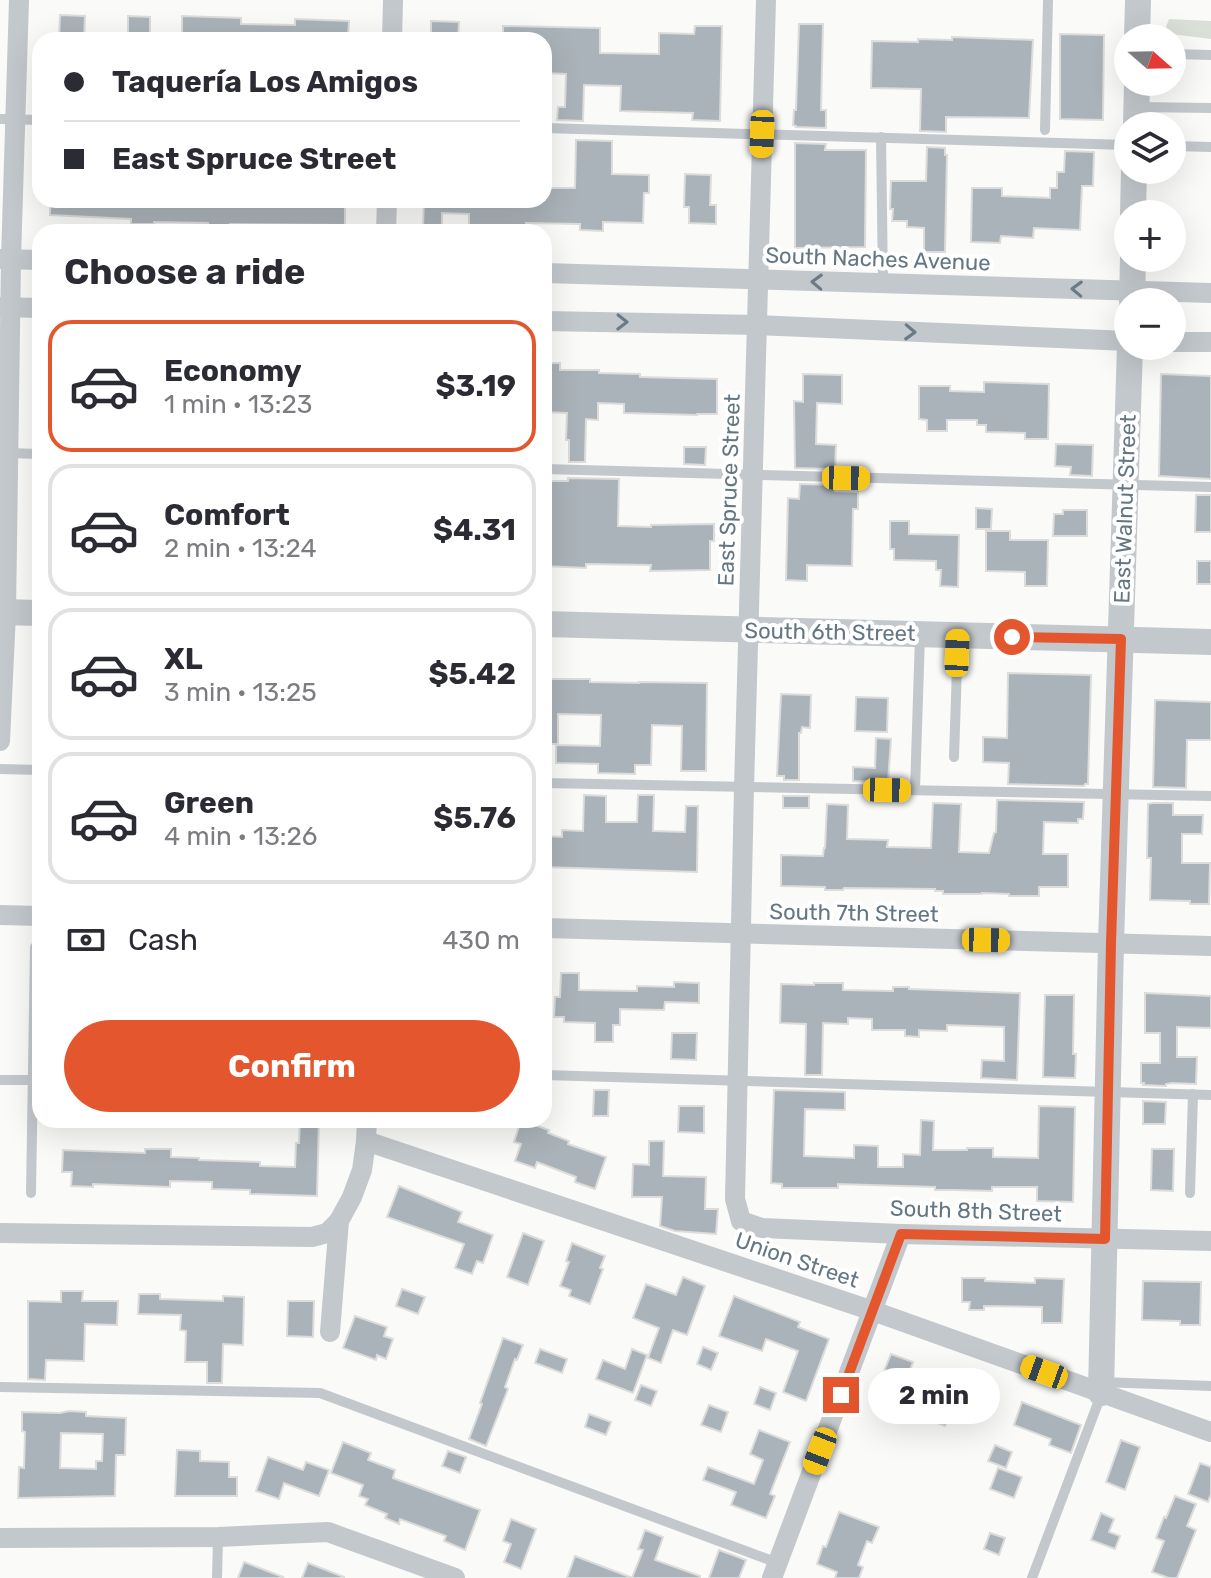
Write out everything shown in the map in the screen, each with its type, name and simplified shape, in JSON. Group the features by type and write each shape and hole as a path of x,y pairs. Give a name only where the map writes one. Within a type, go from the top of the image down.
{"street":[{"path":"0,741 8,119 19,0"},
{"path":"392,32 393,0"},
{"name":"East Spruce Street","path":"741,1221 735,1199 737,1081 766,0"},
{"path":"1137,24 1138,0"},
{"path":"6,259 32,260"},
{"name":"South Naches Avenue","path":"552,273 1114,295"},
{"name":"South Naches Avenue","path":"1186,294 1211,293"},
{"path":"5,307 32,308"},
{"path":"552,321 758,325 1114,343"},
{"path":"1186,342 1211,342"},
{"name":"East Walnut Street","path":"1101,1387 1129,360"},
{"path":"3,612 32,613"},
{"name":"South 6th Street","path":"552,624 1211,642"},
{"path":"0,915 32,916"},
{"name":"South 7th Street","path":"552,928 1211,946"},
{"path":"0,1233 312,1237 327,1233 339,1221 352,1197 362,1170 366,1130"},
{"name":"Union Street","path":"366,1130 873,1311 1101,1387 1211,1432"},
{"path":"330,1332 339,1221"},
{"name":"South 8th Street","path":"741,1221 762,1228 901,1234 1211,1241"},
{"path":"775,1570 901,1234"},
{"path":"0,1538 218,1537 328,1532 455,1578"}],"lane":[{"path":"1045,130 1048,0"},
{"path":"1186,54 1211,55"},
{"path":"1137,105 1211,108"},
{"path":"8,119 32,120"},
{"path":"552,128 1114,145"},
{"path":"881,137 883,284"},
{"path":"1186,146 1211,147"},
{"path":"4,453 32,454"},
{"path":"552,469 1211,487"},
{"path":"915,790 920,634"},
{"path":"954,757 958,635"},
{"path":"0,769 32,770"},
{"path":"552,783 1211,796"},
{"path":"552,1075 1211,1095"},
{"path":"0,1080 32,1080"},
{"path":"1190,1193 1193,1094"},
{"path":"31,1193 34,1128"},
{"path":"1032,1578 1101,1387 1211,1386"},
{"path":"0,1387 320,1393 775,1570"},
{"path":"217,1578 218,1537"}],"shaded area":[{"path":"1169,19 1211,21 1211,39 1186,36 1186,24 1167,24"}],"building":[{"path":"60,15 85,16 84,32 59,32"},
{"path":"128,16 150,17 150,32 128,32"},
{"path":"182,16 241,18 241,24 295,25 295,19 349,21 348,32 182,32"},
{"path":"431,21 459,22 458,32 431,32"},
{"path":"799,24 823,24 821,110 826,110 826,128 793,125"},
{"path":"503,26 600,28 600,53 659,54 659,33 694,34 695,26 722,26 720,121 692,120 693,113 620,111 621,86 584,85 583,121 557,120 558,107 565,107 566,74 552,73 552,32 503,32"},
{"path":"1060,34 1104,35 1103,120 1060,119"},
{"path":"952,37 1033,40 1029,118 946,117 946,132 920,131 921,89 871,88 872,41 918,42 918,39 952,40"},
{"path":"576,140 612,141 612,174 649,175 649,193 644,193 643,223 603,222 603,231 580,230 580,224 469,224 469,214 442,213 442,224 423,224 424,208 552,208 552,188 575,188"},
{"path":"795,143 826,144 825,150 866,150 865,247 795,248"},
{"path":"927,147 945,148 947,155 945,252 924,252 924,228 907,227 907,221 892,221 891,181 926,181"},
{"path":"1065,151 1094,152 1093,186 1082,186 1080,230 1034,228 1033,238 1001,236 1000,243 971,242 972,188 1002,188 1002,196 1050,198 1050,188 1057,188 1057,172 1064,172"},
{"path":"685,174 711,175 710,205 716,205 716,224 689,223 689,207 684,207"},
{"path":"50,208 345,208 345,224 131,224 131,219 50,215"},
{"path":"552,363 560,363 560,370 599,370 599,373 640,374 640,377 717,379 717,414 624,413 624,404 598,403 598,420 586,419 585,462 569,462 567,413 552,412"},
{"path":"803,374 842,375 842,404 817,403 816,444 836,445 835,469 795,468 794,401 803,402"},
{"path":"1161,374 1211,376 1211,479 1159,476"},
{"path":"984,382 1049,384 1048,439 1025,439 1025,433 986,432 986,425 977,425 977,420 947,420 947,431 927,431 927,420 919,419 919,386 950,386 950,391 984,392"},
{"path":"1056,444 1093,445 1092,476 1070,475 1071,467 1055,466"},
{"path":"684,447 706,447 705,465 684,464"},
{"path":"568,478 619,479 618,526 714,524 714,541 710,541 710,570 650,571 651,565 552,566 552,481 568,481"},
{"path":"800,484 835,485 835,491 858,492 858,509 853,509 852,566 807,565 807,581 786,580 788,498 799,499"},
{"path":"1196,495 1211,495 1211,532 1195,532"},
{"path":"976,508 992,509 991,529 976,529"},
{"path":"1063,510 1087,510 1087,536 1053,536 1054,514 1063,514"},
{"path":"890,521 909,521 909,534 959,535 958,587 940,586 941,570 936,570 936,561 894,560 894,549 890,549"},
{"path":"986,531 1010,531 1010,540 1048,540 1047,586 1025,586 1025,572 986,571"},
{"path":"1197,561 1211,561 1211,584 1197,584"},
{"path":"1008,673 1091,675 1088,784 1008,784 1009,763 983,762 983,737 1007,738"},
{"path":"552,679 707,683 706,771 681,771 682,726 652,725 651,765 635,765 635,774 598,773 598,764 556,763 556,745 600,746 601,715 558,714 558,744 552,744"},
{"path":"781,694 811,695 810,728 802,727 799,733 799,780 784,780 784,776 777,776"},
{"path":"856,697 888,698 887,732 855,731"},
{"path":"1155,700 1211,702 1211,740 1187,740 1186,788 1153,787"},
{"path":"876,738 891,739 888,782 853,781 853,767 875,768"},
{"path":"584,795 606,796 606,822 637,822 638,795 654,795 653,831 685,832 686,806 698,806 697,872 552,867 552,836 562,837 562,830 583,831"},
{"path":"783,796 809,796 809,808 783,808"},
{"path":"997,800 1084,802 1083,819 1078,819 1078,823 1044,822 1043,854 1068,854 1068,887 1039,887 1039,896 1009,896 943,894 943,891 935,889 825,890 825,887 781,886 781,855 823,856 827,804 848,805 847,839 888,840 887,847 931,848 933,803 961,804 959,852 989,853 996,832"},
{"path":"1173,803 1173,815 1203,815 1202,834 1182,834 1182,863 1210,863 1209,904 1150,900 1148,804"},
{"path":"561,973 579,973 579,990 637,991 637,986 674,987 674,982 699,983 699,1003 665,1002 664,1010 620,1009 620,1025 613,1025 613,1042 595,1042 595,1023 564,1022 564,1017 554,1017 555,997 560,997"},
{"path":"843,983 843,990 893,991 893,987 909,987 1020,993 1017,1080 981,1078 982,1060 1004,1061 1004,1027 947,1025 947,1031 919,1030 919,1037 905,1036 905,1030 872,1030 872,1019 848,1018 848,1024 823,1023 822,1075 805,1075 806,1024 780,1023 781,984"},
{"path":"1145,993 1211,996 1211,1028 1177,1027 1177,1057 1197,1057 1196,1084 1172,1083 1166,1086 1141,1083 1141,1063 1160,1063 1160,1033 1145,1033"},
{"path":"1045,995 1074,995 1075,1078 1043,1077"},
{"path":"672,1033 697,1033 696,1060 671,1059"},
{"path":"594,1090 609,1090 608,1116 593,1116"},
{"path":"774,1090 845,1092 845,1110 805,1109 804,1156 854,1158 854,1145 878,1146 878,1167 903,1167 903,1154 920,1155 921,1120 934,1121 933,1150 993,1148 993,1157 1038,1158 1039,1106 1075,1107 1073,1202 1037,1201 1037,1187 992,1187 992,1191 838,1184 838,1188 782,1188 782,1184 771,1183"},
{"path":"1143,1101 1166,1102 1165,1124 1143,1124"},
{"path":"679,1106 704,1106 704,1133 678,1132"},
{"path":"300,1128 319,1128 317,1196 250,1194 250,1190 212,1189 212,1182 170,1181 170,1187 71,1186 72,1172 62,1172 63,1150 145,1153 145,1149 171,1149 171,1157 295,1167 296,1143 299,1143"},
{"path":"518,1128 543,1128 569,1141 568,1144 606,1157 595,1189 575,1182 576,1177 537,1162 535,1168 515,1161 521,1144 514,1142"},
{"path":"649,1141 664,1141 663,1176 706,1177 705,1209 718,1209 716,1234 675,1231 660,1226 662,1197 632,1197 633,1164 649,1165"},
{"path":"1152,1149 1174,1149 1173,1191 1151,1190"},
{"path":"399,1186 462,1212 458,1222 493,1235 483,1263 477,1261 472,1274 455,1268 464,1244 387,1217"},
{"path":"523,1233 544,1241 528,1285 507,1277"},
{"path":"572,1243 605,1256 590,1304 569,1296 571,1290 560,1286"},
{"path":"683,1277 705,1286 687,1335 673,1330 661,1363 648,1358 659,1328 633,1318 646,1284 676,1295"},
{"path":"962,1278 1035,1283 1035,1278 1064,1279 1062,1323 1042,1323 1042,1307 984,1306 984,1310 969,1310 970,1302 962,1302"},
{"path":"1143,1281 1201,1282 1200,1325 1142,1320"},
{"path":"402,1289 425,1297 418,1314 396,1306"},
{"path":"61,1291 83,1291 82,1301 118,1301 117,1325 85,1324 84,1361 46,1360 45,1380 28,1379 28,1301 61,1302"},
{"path":"139,1294 160,1294 160,1299 223,1301 223,1296 244,1297 243,1345 223,1344 222,1383 207,1383 207,1362 185,1362 186,1331 180,1330 181,1315 138,1314"},
{"path":"734,1296 800,1322 798,1327 829,1339 806,1401 783,1392 798,1351 766,1339 762,1351 719,1336"},
{"path":"288,1301 314,1301 313,1337 287,1336"},
{"path":"355,1316 387,1327 384,1336 393,1339 386,1359 377,1355 376,1360 343,1348"},
{"path":"503,1338 523,1345 515,1359 505,1387 508,1389 486,1446 469,1439"},
{"path":"703,1347 718,1353 711,1370 697,1364"},
{"path":"540,1349 567,1359 562,1373 535,1363"},
{"path":"632,1349 647,1355 633,1393 596,1379 603,1360 625,1369"},
{"path":"891,1354 913,1362 896,1408 873,1399"},
{"path":"641,1385 657,1391 651,1406 635,1400"},
{"path":"760,1387 776,1393 770,1410 754,1404"},
{"path":"1022,1402 1081,1425 1071,1453 1049,1445 1051,1439 1014,1425"},
{"path":"933,1403 951,1410 945,1426 927,1419"},
{"path":"709,1405 728,1412 721,1432 701,1425"},
{"path":"22,1412 86,1412 86,1416 126,1418 125,1455 116,1455 115,1496 18,1498 19,1467 24,1468","holes":["61,1433 103,1434 102,1461 96,1461 96,1469 60,1468"]},
{"path":"589,1414 611,1422 606,1435 585,1427"},
{"path":"759,1430 790,1442 770,1494 775,1496 766,1518 731,1505 736,1492 703,1480 708,1467 754,1484 763,1460 750,1454"},
{"path":"1121,1440 1140,1447 1125,1490 1106,1482"},
{"path":"343,1442 371,1453 368,1460 395,1470 393,1478 480,1510 465,1550 444,1541 446,1536 400,1519 399,1524 385,1518 387,1514 365,1505 368,1499 359,1496 363,1485 331,1473"},
{"path":"995,1445 1012,1452 1006,1468 988,1461"},
{"path":"177,1450 200,1451 200,1461 229,1462 229,1477 237,1477 237,1496 175,1496"},
{"path":"448,1451 466,1457 460,1473 442,1466"},
{"path":"268,1457 303,1470 306,1462 329,1470 319,1496 284,1483 279,1499 256,1491"},
{"path":"1200,1463 1211,1467 1208,1502 1188,1494"},
{"path":"998,1468 1022,1477 1014,1498 990,1489"},
{"path":"1175,1496 1196,1504 1187,1526 1196,1530 1177,1578 1169,1578 1152,1572 1164,1541 1156,1538"},
{"path":"839,1512 879,1527 872,1543 867,1541 858,1565 863,1567 859,1578 835,1578 837,1572 817,1564"},
{"path":"1101,1513 1114,1519 1109,1532 1120,1536 1115,1549 1091,1540"},
{"path":"511,1519 536,1529 521,1569 504,1562 511,1544 503,1541"},
{"path":"645,1530 663,1537 655,1560 700,1578 632,1578 643,1550 638,1549"},
{"path":"990,1533 1005,1538 999,1555 984,1549"},
{"path":"719,1550 746,1560 739,1578 709,1578"},
{"path":"575,1556 630,1577 567,1578"},
{"path":"244,1562 283,1577 238,1578"},
{"path":"308,1563 344,1577 344,1578 302,1578"}],"route":[{"path":"841,1395 901,1234 1105,1239 1121,639 1012,637"}]}
